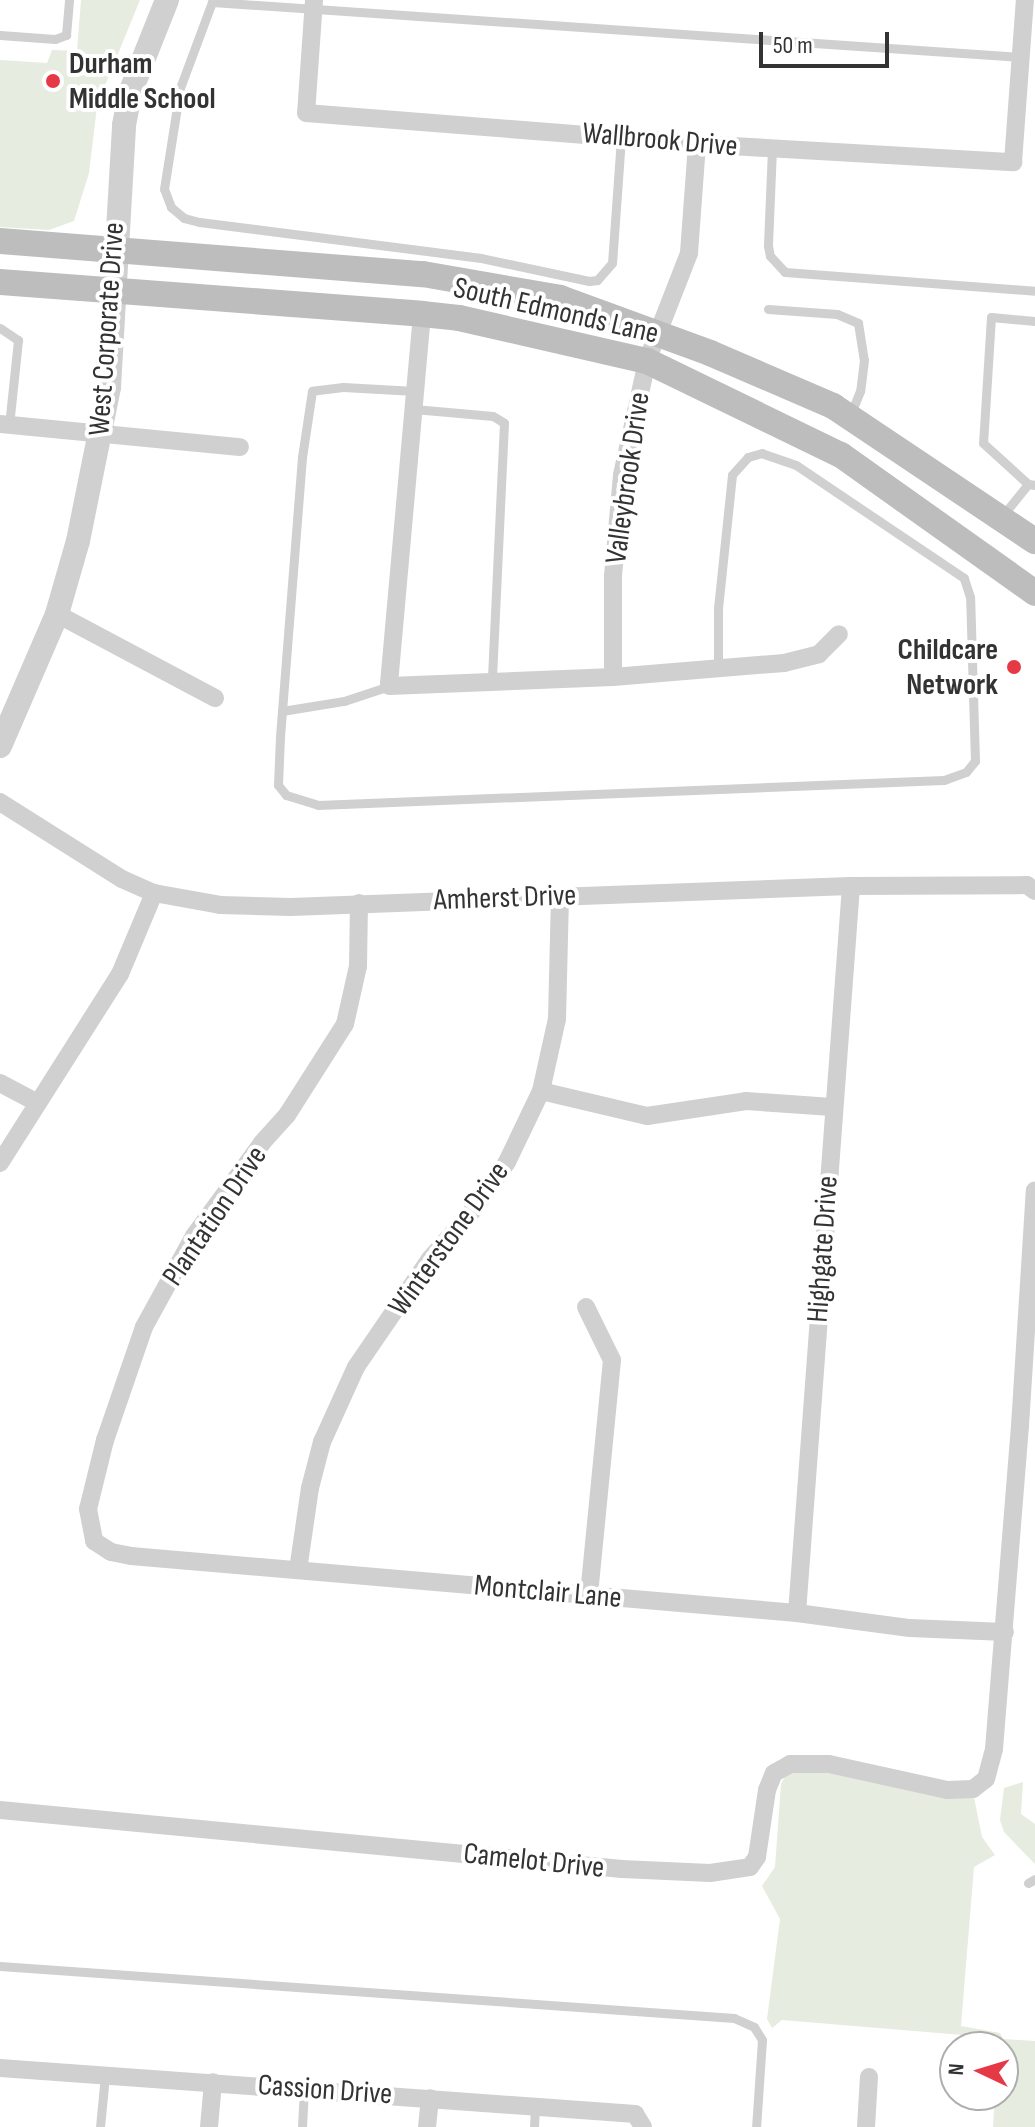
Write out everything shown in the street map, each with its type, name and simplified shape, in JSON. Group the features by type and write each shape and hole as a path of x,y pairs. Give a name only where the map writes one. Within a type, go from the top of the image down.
{"main road":[{"name":"South Edmonds Lane","path":"0,241 474,281 560,298 657,334 850,416 1035,541"},
{"name":"South Edmonds Lane","path":"0,282 459,318 647,361 841,455 1035,593"},
{"path":"976,549 1001,518"}],"street":[{"name":"West Corporate Drive","path":"0,746 57,614 78,541 109,387 119,168 130,93 167,0"},
{"path":"1021,57 1025,0"},
{"name":"Wallbrook Drive","path":"314,4 306,113 697,144 1013,162 1021,57"},
{"name":"Valleybrook Drive","path":"613,677 613,576 622,475 647,361 689,253 697,144"},
{"path":"422,314 389,686 613,677 784,663 819,654 839,634"},
{"path":"5,424 240,447"},
{"path":"57,614 215,698"},
{"name":"Amherst Drive","path":"0,802 122,879 154,893 249,907 851,886 1027,885 1035,891"},
{"name":"Highgate Drive","path":"797,1613 832,1107 851,886"},
{"path":"0,1163 35,1102 120,974 154,893"},
{"name":"Winterstone Drive","path":"298,1570 310,1488 322,1442 356,1367 430,1259 474,1209 507,1162 541,1091 557,1019 561,961 560,897"},
{"name":"Plantation Drive","path":"94,1541 88,1509 91,1495 105,1440 144,1327 194,1236 262,1143 287,1115 345,1024 358,966 359,903"},
{"path":"0,1083 35,1102"},
{"path":"541,1091 647,1116 746,1101 832,1107"},
{"path":"1005,1632 1028,1426 1035,1190"},
{"path":"586,1307 612,1360 589,1596"},
{"name":"Montclair Lane","path":"94,1541 111,1552 131,1556 797,1613 910,1628 1005,1632"},
{"name":"Camelot Drive","path":"0,1810 622,1869 710,1873 750,1867 757,1857 767,1790 774,1773 790,1764 829,1764 947,1790 973,1789 986,1779 994,1749 1005,1632"},
{"name":"Cassion Drive","path":"0,2068 635,2114 643,2127"},
{"path":"866,2127 869,2077"},
{"path":"209,2127 213,2082"},
{"path":"427,2127 430,2098"}],"lane":[{"path":"0,35 55,39 66,35 69,0"},
{"path":"621,137 612,263 597,280 571,278 481,258 184,218 171,207 164,189 166,161 180,88 212,2 314,4 1021,57"},
{"path":"772,148 768,246 770,256 785,272 1035,291"},
{"path":"768,309 837,314 858,323 864,360 860,391 850,416"},
{"path":"1001,518 1032,485 983,443 991,317 1035,321"},
{"path":"0,328 18,340 5,424"},
{"path":"492,681 504,423 493,416 343,387 312,391 302,457 282,711 278,785 286,795 318,805 944,780 966,772 975,761 970,597 964,578 796,465 762,453 748,457 732,475 718,608 718,668"},
{"path":"282,711 344,701 389,686"},
{"path":"0,1966 734,2018 754,2027 762,2040 756,2127"},
{"path":"100,2127 105,2075"},
{"path":"302,2127 304,2089"},
{"path":"534,2127 535,2106"}],"shaded area":[{"name":"Durham Middle School","path":"81,0 140,0 106,83 99,90 89,173 74,221 49,230 0,227 0,60 47,63 52,50 77,51"},
{"path":"814,1769 974,1797 982,1837 995,1855 974,1867 961,2026 989,2031 939,2033 782,2020 772,2028 767,2019 780,1919 762,1886 775,1867 781,1784 785,1776 798,1770"},
{"path":"1023,1782 1021,1814 1035,1824 1035,1864 1004,1832 1000,1820 1004,1788"},
{"path":"1019,2040 1035,2041 1035,2127 993,2127 994,2111 1019,2111"}],"place":[{"name":"Durham Middle School","path":"53,81"},
{"name":"Childcare Network","path":"1014,667"}]}
